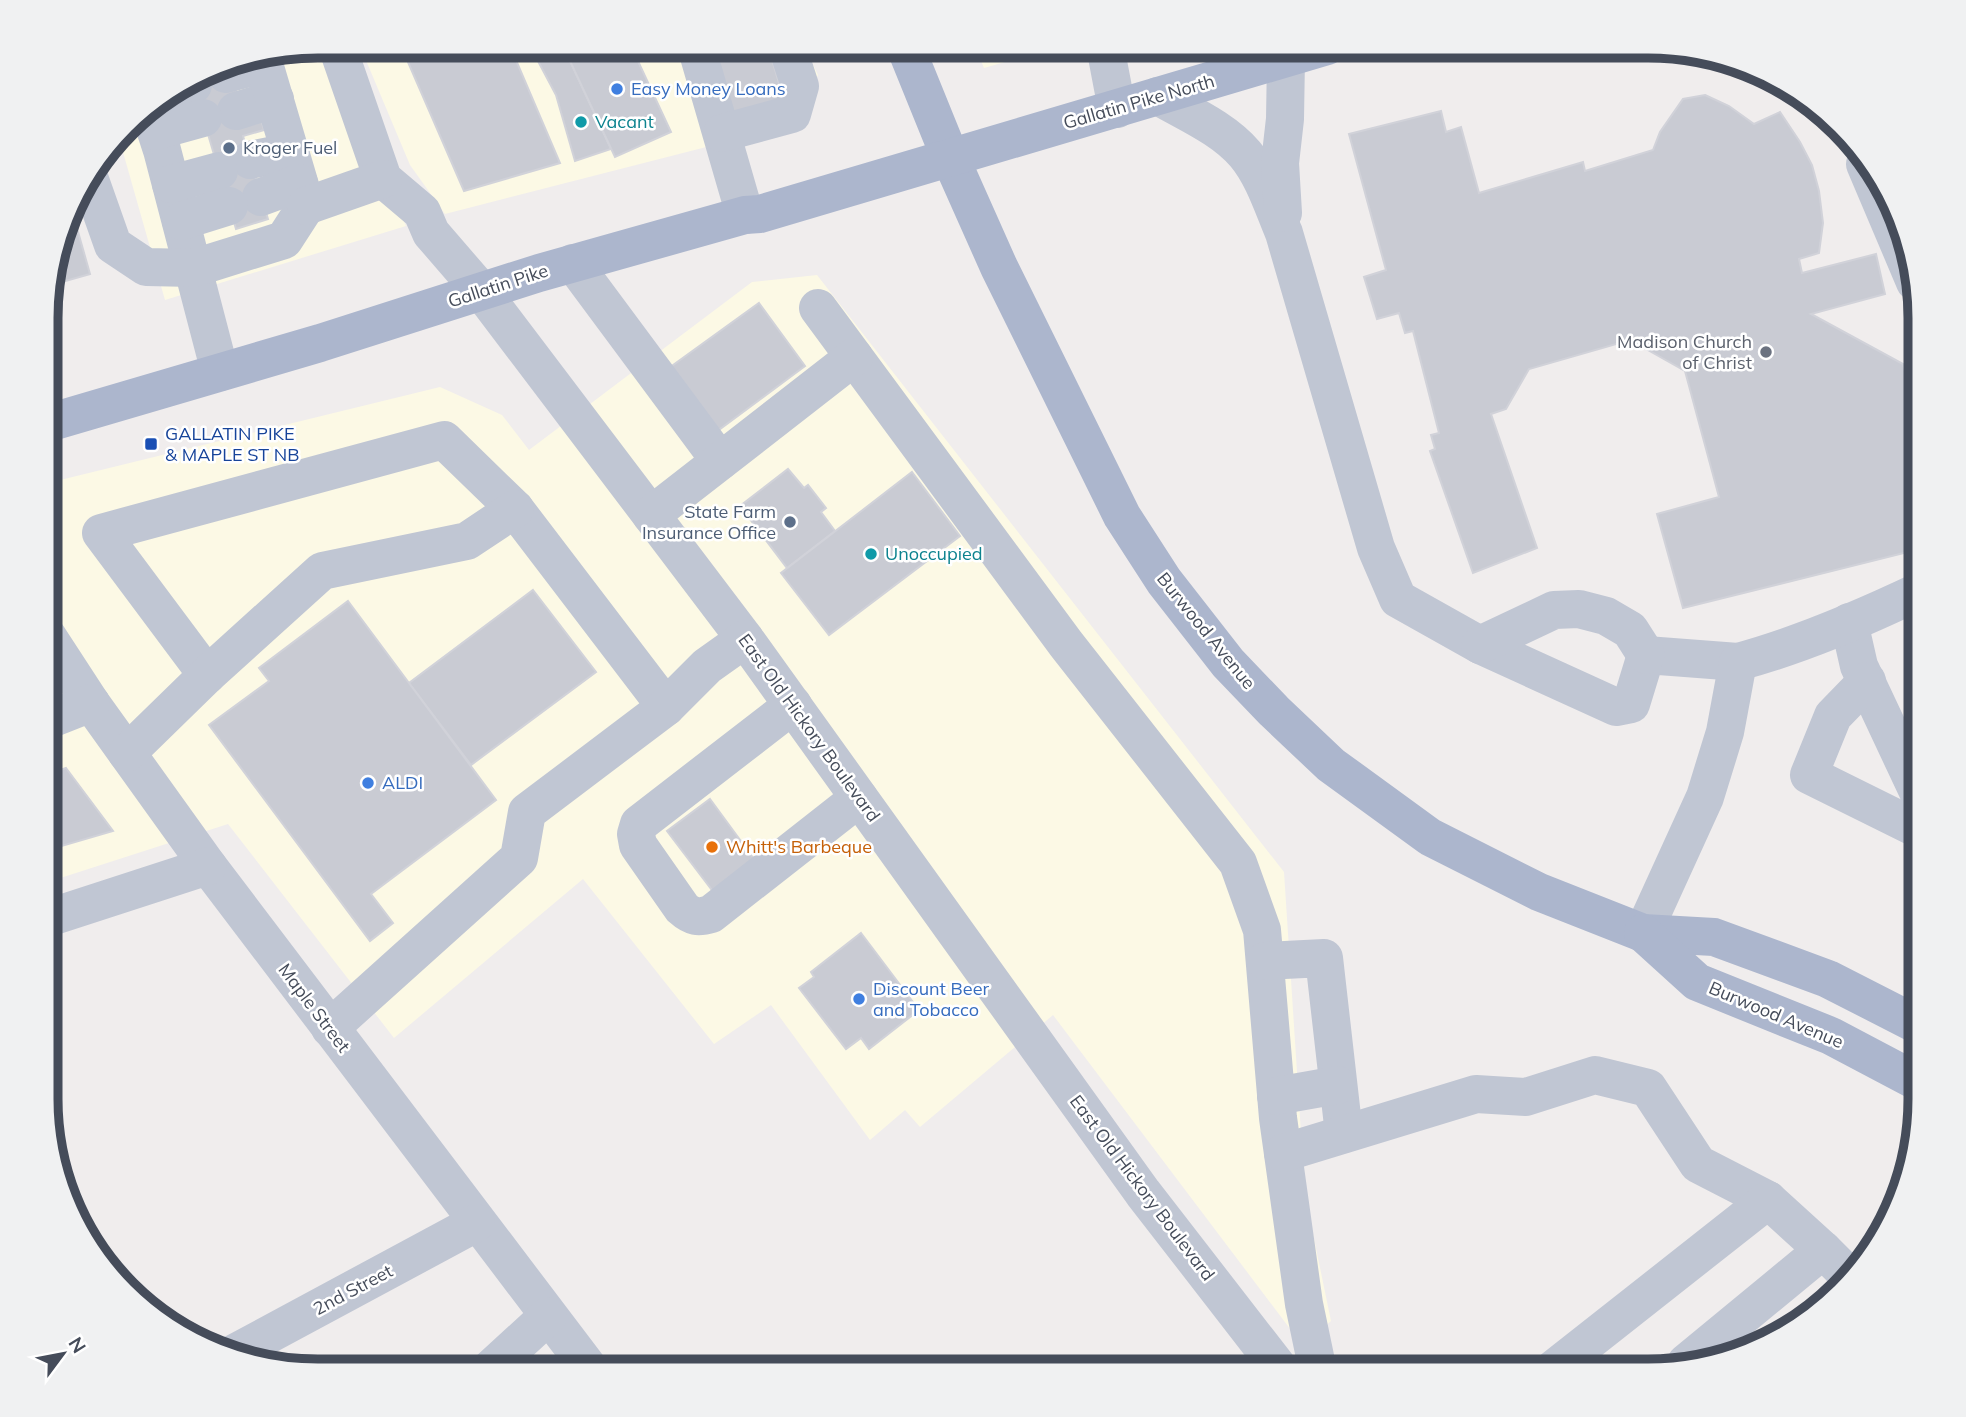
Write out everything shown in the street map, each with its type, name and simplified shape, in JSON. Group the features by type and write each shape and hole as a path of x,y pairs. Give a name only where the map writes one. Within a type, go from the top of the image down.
{"main road":[{"name":"Burwood Avenue","path":"910,58 950,157 1005,278 1122,516 1164,581 1228,663 1274,711 1331,765 1430,837 1539,892 1643,933 1714,937 1828,979 1908,1020"},
{"name":"Gallatin Pike North","path":"950,157 1158,96 1240,58 1286,58"},
{"name":"Gallatin Pike","path":"58,420 573,263 745,215 760,214 950,157"},
{"name":"Burwood Avenue","path":"1643,933 1697,982 1831,1036 1908,1077"}],"street":[{"path":"171,184 383,179 341,58"},
{"path":"700,58 745,215"},
{"path":"722,132 792,114 800,86 791,58"},
{"path":"1107,58 1116,108"},
{"path":"1284,233 1280,163 1285,119 1286,58"},
{"path":"93,188 113,245 146,267 194,268 284,240 298,180 267,73 152,119 194,268 220,372"},
{"path":"1158,96 1225,136 1246,155 1265,188 1284,233 1376,548 1398,599 1480,645 1616,707 1631,704 1646,655 1630,630 1606,616 1579,609 1554,610 1480,645"},
{"name":"East Old Hickory Boulevard","path":"383,179 422,212 431,233 482,292 745,639 1143,1193 1273,1359"},
{"path":"181,221 240,183"},
{"path":"573,263 720,461"},
{"path":"818,308 1066,644 1238,863 1262,930 1283,1153 1304,1304 1315,1359"},
{"path":"651,515 855,358"},
{"path":"207,675 101,533 444,440 514,509 666,707"},
{"path":"127,753 207,675 322,571 467,541 514,509"},
{"path":"1646,655 1738,662 1789,646 1908,596"},
{"path":"1849,622 1859,666 1908,770"},
{"path":"330,1028 519,859 527,812 666,707 707,666 745,639"},
{"name":"Maple Street","path":"58,653 91,704 208,866 582,1359"},
{"path":"1643,933 1704,797 1725,733 1738,662"},
{"path":"1867,681 1833,716 1810,775 1908,824"},
{"path":"58,716 91,704"},
{"path":"793,705 639,824 636,834 638,845 682,908 691,916 711,914 859,798"},
{"path":"58,915 208,866"},
{"path":"1265,961 1324,958 1344,1134"},
{"path":"1283,1153 1476,1094 1526,1097 1595,1075 1648,1088 1698,1164 1768,1200 1844,1271"},
{"path":"1276,1096 1338,1085"},
{"path":"1566,1359 1768,1200"},
{"name":"2nd Street","path":"244,1348 476,1223"},
{"path":"1696,1354 1823,1250"},
{"path":"501,1359 548,1316"}],"shaded area":[{"path":"301,58 330,58 406,226 165,300 121,147 146,122 173,102 218,78 267,63"},
{"path":"365,58 810,58 818,75 792,125 445,214 410,165"},
{"path":"980,58 1019,58 984,68"},
{"path":"817,275 1284,872 1305,1195 1331,1321 1303,1346 1053,1015 920,1127 905,1110 870,1140 771,1005 714,1044 583,879 394,1038 228,824 58,879 58,481 440,387 502,415 529,450 752,282"}],"building":[{"path":"406,58 515,58 560,163 464,191"},
{"name":"Vacant","path":"536,58 569,58 611,149 575,161 556,95"},
{"name":"Easy Money Loans","path":"569,58 637,58 671,132 615,157"},
{"path":"715,58 772,58 784,100 732,115"},
{"name":"Kroger Fuel","path":"223,76 261,119 264,130 243,136 268,219 236,229 195,89"},
{"name":"Madison Church of Christ","path":"1705,95 1729,106 1754,124 1780,112 1812,165 1819,191 1823,223 1819,253 1799,259 1802,273 1876,254 1885,294 1811,314 1903,364 1908,382 1908,552 1683,608 1657,514 1719,497 1685,371 1630,340 1529,369 1506,409 1491,414 1537,548 1473,573 1430,451 1435,449 1431,435 1439,433 1413,331 1405,333 1399,313 1377,319 1364,277 1386,270 1349,134 1441,111 1446,132 1461,127 1479,193 1583,162 1585,171 1653,150 1660,132 1683,99"},
{"path":"76,224 90,274 60,282"},
{"path":"759,303 805,366 716,432 669,368"},
{"name":"State Farm Insurance Office","path":"788,469 804,488 808,485 826,508 821,512 835,531 787,568 740,506"},
{"name":"Unoccupied","path":"912,472 960,536 829,635 781,573"},
{"path":"533,590 596,672 471,765 409,683"},
{"name":"ALDI","path":"348,601 496,800 371,894 393,923 370,941 209,725 269,681 259,668"},
{"path":"66,768 113,831 58,847 58,771"},
{"name":"Whitt's Barbeque","path":"710,799 757,863 715,894 667,831"},
{"name":"Discount Beer and Tobacco","path":"861,933 919,1010 869,1049 861,1038 846,1049 799,988 814,977 811,972"}],"place":[{"name":"Easy Money Loans","path":"617,89"},
{"name":"Vacant","path":"581,122"},
{"name":"Kroger Fuel","path":"229,148"},
{"name":"Madison Church of Christ","path":"1766,352"},
{"name":"GALLATIN PIKE & MAPLE ST NB","path":"151,444"},
{"name":"State Farm Insurance Office","path":"790,522"},
{"name":"Unoccupied","path":"871,554"},
{"name":"ALDI","path":"368,783"},
{"name":"Whitt's Barbeque","path":"712,847"},
{"name":"Discount Beer and Tobacco","path":"859,999"}]}
